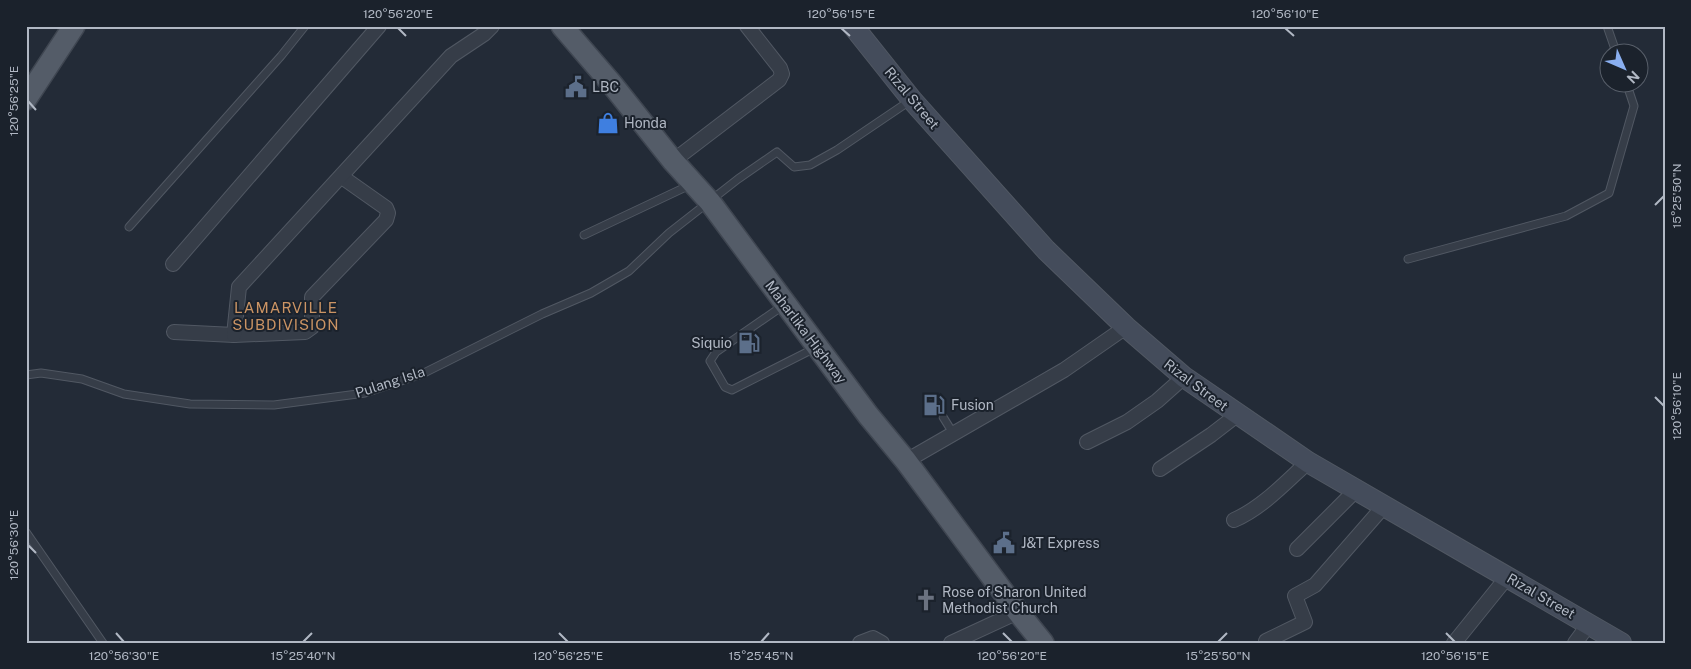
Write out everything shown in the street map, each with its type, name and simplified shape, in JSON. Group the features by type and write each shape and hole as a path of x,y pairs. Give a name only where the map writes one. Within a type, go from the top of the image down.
{"main road":[{"path":"26,99 74,26"},
{"name":"Maharlika Highway","path":"562,26 612,83 674,161 710,202 868,415 906,461 1043,643"}],"street":[{"path":"173,264 379,26"},
{"path":"234,335 239,287 342,177 451,56 484,34 492,26"},
{"path":"674,161 779,80 782,74 780,68 746,26"},
{"name":"Rizal Street","path":"853,26 912,100 1046,250 1126,327 1184,377 1308,462 1621,643"},
{"path":"174,332 234,335 306,332 312,327 312,297 386,220 388,213 386,208 342,177"},
{"path":"906,461 1064,370 1126,327"},
{"path":"1087,442 1127,422 1184,377"},
{"path":"1160,469 1237,415"},
{"path":"1234,520 1244,516 1274,493 1308,462"},
{"path":"1297,549 1356,490"},
{"path":"1266,641 1305,622 1295,596 1315,585 1384,506"},
{"path":"1454,643 1508,576"},
{"path":"951,643 1018,612"},
{"path":"1575,643 1589,624"},
{"path":"860,643 873,638 882,643"}],"lane":[{"path":"129,227 280,56 304,26"},
{"path":"1607,26 1613,42"},
{"path":"1408,259 1566,216 1609,193 1634,106 1629,92"},
{"name":"Pulang Isla","path":"26,375 41,373 82,380 124,394 190,404 274,405 365,393 422,374 542,314 591,293 629,271 669,233 738,179 777,152 794,167 810,165 837,150 912,100"},
{"path":"584,235 693,184"},
{"path":"786,304 716,352 710,361 725,387 732,390 818,347"},
{"path":"943,417 953,433"},
{"path":"26,532 104,643"}],"place":[{"name":"LBC","path":"576,87"},
{"name":"Honda","path":"608,123"},
{"name":"Siquio","path":"749,343"},
{"name":"Fusion","path":"934,405"},
{"name":"J&T Express","path":"1004,543"},
{"name":"Rose of Sharon United Methodist Church","path":"926,600"}],"district":[{"name":"LAMARVILLE SUBDIVISION","path":"286,316"}]}
